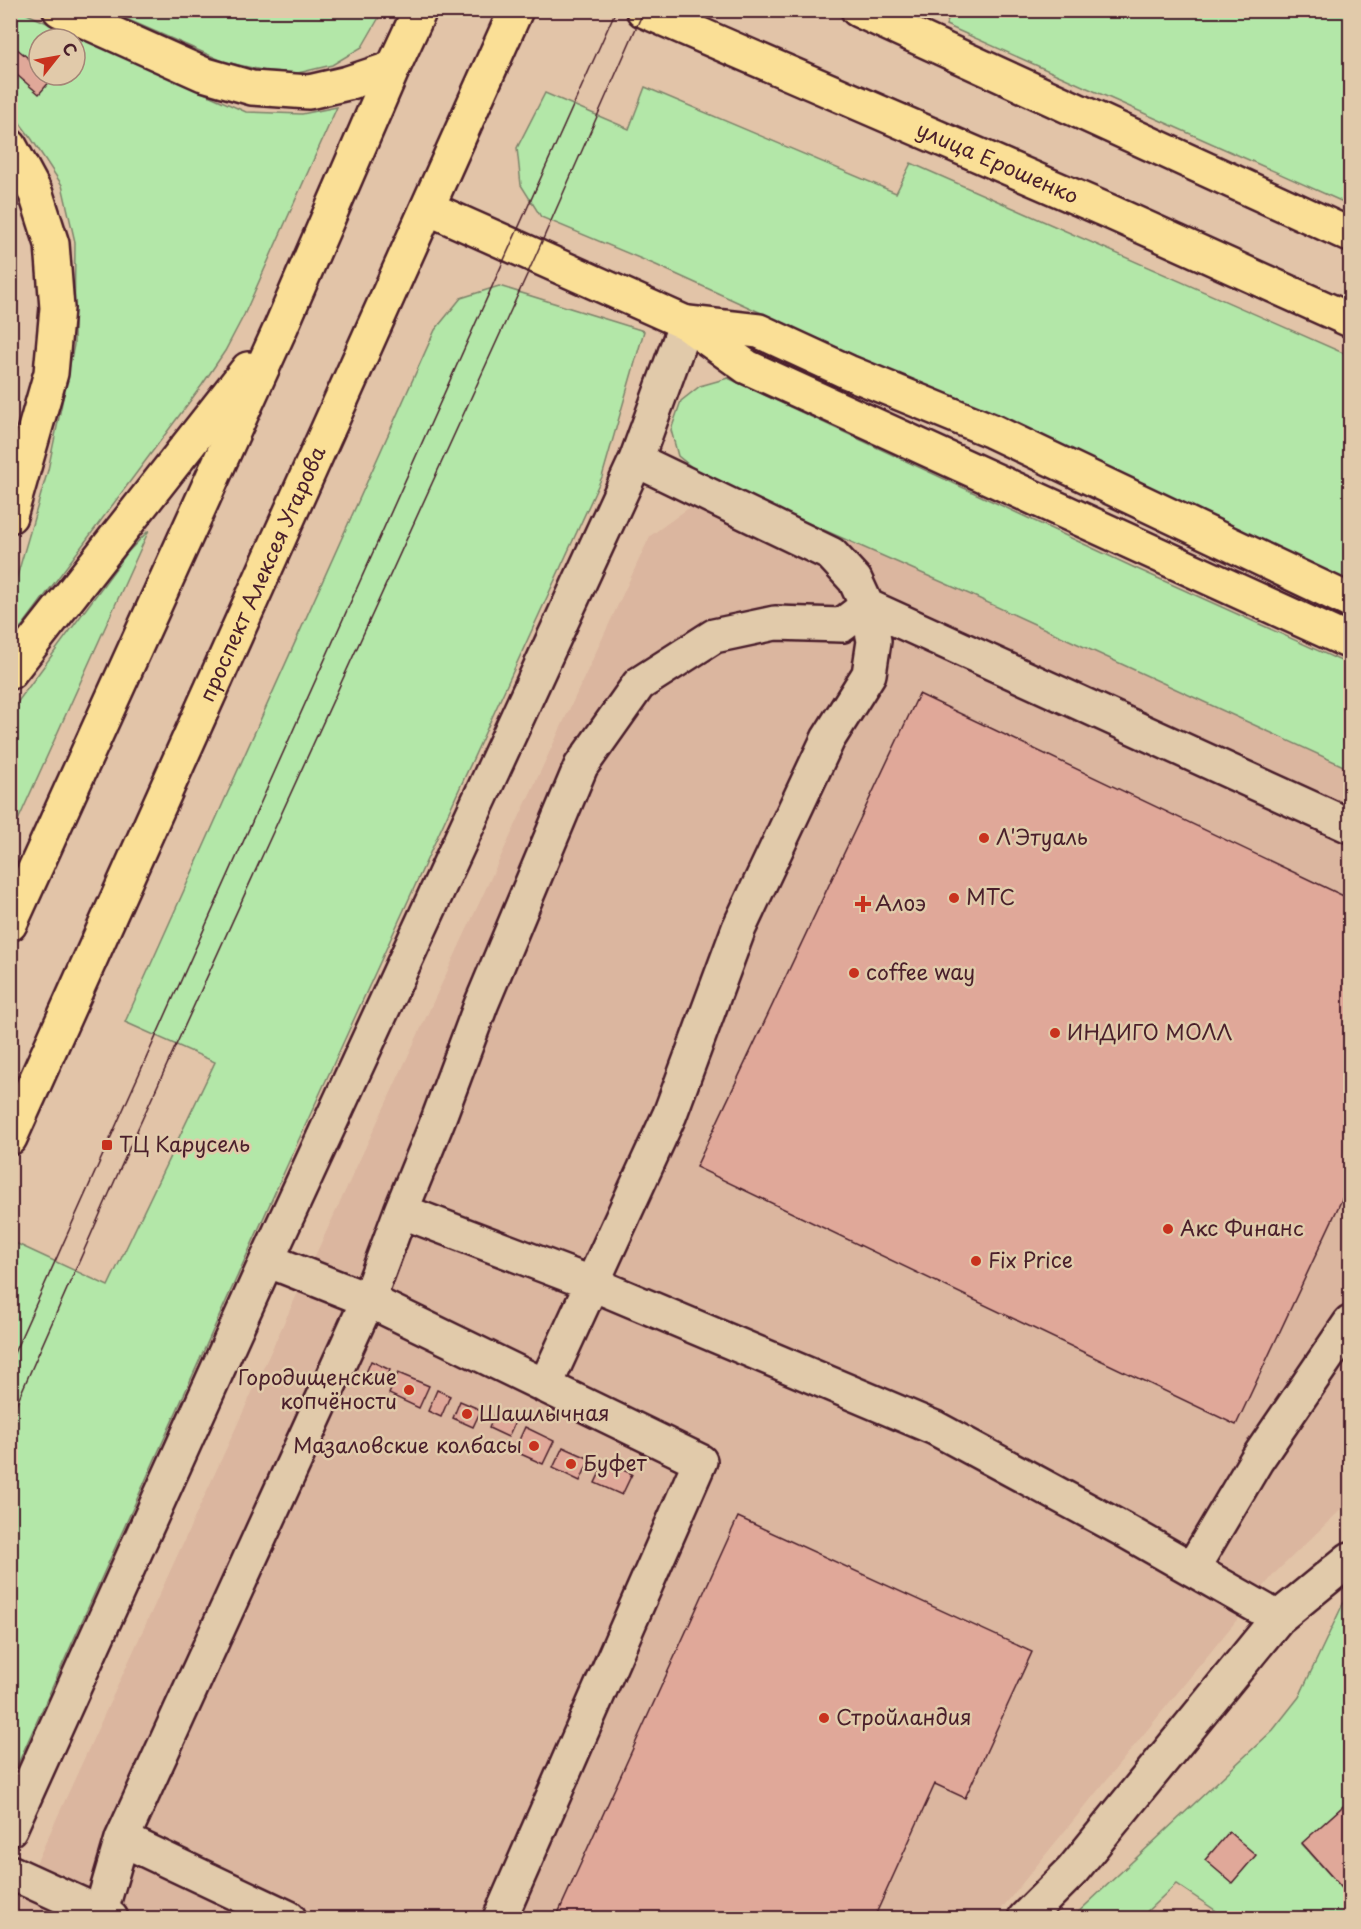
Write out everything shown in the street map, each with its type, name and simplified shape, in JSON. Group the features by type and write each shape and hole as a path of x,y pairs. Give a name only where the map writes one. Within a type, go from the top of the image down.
{"main road":[{"path":"60,10 203,74 252,88 309,92 348,83 393,68"},
{"name":"проспект Алексея Угарова","path":"10,1138 516,10"},
{"name":"улица Ерошенко","path":"642,10 1108,211 1350,320"},
{"path":"858,10 1350,235"},
{"path":"10,924 281,327 393,68 415,24"},
{"path":"10,146 36,194 52,244 57,308 51,373 10,516"},
{"path":"428,208 686,323 747,367 1350,642"},
{"path":"686,323 759,331 848,372 992,431 1350,601"},
{"path":"10,672 281,327"}],"street":[{"path":"10,1829 267,1260 636,460 686,323"},
{"path":"545,1386 670,1114 739,928 828,739 869,674 874,641 867,606 855,580 831,554 636,460"},
{"path":"867,606 1350,825"},
{"path":"10,1872 103,1916 122,1839 369,1300 481,1005 581,766 639,684 714,636 775,623 842,625 867,606"},
{"path":"401,1211 593,1284 935,1428 1122,1529 1278,1618"},
{"path":"267,1260 369,1300 700,1461 500,1918"},
{"path":"1192,1569 1256,1461 1350,1323"},
{"path":"1024,1918 1072,1871 1278,1618 1350,1559"},
{"path":"122,1839 289,1918"}],"shaded area":[{"path":"737,473 1350,748 1350,1501 1275,1573 994,1918 11,1918 294,1301 650,536"}],"green space":[{"path":"18,10 56,27 27,27 27,87 87,87 87,41 246,112 302,114 337,107 244,315 225,351 23,625 11,637 11,597 48,470 74,345 75,242 62,185 11,111 11,11"},
{"path":"371,10 381,14 362,47 332,65 298,73 266,71 225,62 108,11"},
{"path":"952,11 1350,11 1350,205 946,25"},
{"path":"645,87 896,193 911,163 1350,356 1350,581 656,265 541,217 521,185 517,148 545,93 629,129"},
{"path":"499,286 644,331 602,477 295,1148 11,1779 11,1241 108,1286 215,1062 125,1022 435,330 461,298"},
{"path":"728,378 1133,567 1350,665 1350,769 969,594 704,477 678,456 671,430 681,401 700,386"},
{"path":"149,530 11,836 11,711 127,553"},
{"path":"1350,1589 1350,1800 1302,1844 1350,1897 1350,1918 1227,1918 1176,1884 1140,1918 1072,1918 1273,1730 1299,1697"}],"building":[{"path":"10,43 27,57 27,84 10,69"},
{"path":"31,87 45,87 39,94"},
{"name":"ИНДИГО МОЛЛ","path":"919,694 1350,899 1350,1182 1236,1425 696,1167"},
{"path":"371,1361 390,1370 385,1383 365,1375"},
{"name":"Городищенские копчёности","path":"398,1373 429,1386 419,1408 389,1394"},
{"path":"437,1390 450,1396 441,1417 428,1411"},
{"name":"Шашлычная","path":"460,1401 481,1410 473,1427 453,1418"},
{"path":"495,1413 515,1422 508,1437 489,1428"},
{"name":"Мазаловские колбасы","path":"525,1427 554,1441 543,1464 514,1451"},
{"name":"Буфет","path":"563,1447 590,1459 580,1481 553,1468"},
{"path":"605,1462 632,1474 622,1495 595,1483"},
{"name":"Стройландия","path":"738,1517 1032,1652 965,1798 935,1784 874,1918 556,1918"},
{"path":"1350,1800 1350,1897 1302,1843"},
{"path":"1229,1832 1256,1855 1232,1883 1205,1860"}],"tram line":[{"path":"10,1362 616,10"},
{"path":"10,1418 135,1135 536,255 644,10"}],"place":[{"name":"Л'Этуаль","path":"984,838"},
{"name":"МТС","path":"954,898"},
{"name":"Алоэ","path":"863,904"},
{"name":"coffee way","path":"854,973"},
{"name":"ИНДИГО МОЛЛ","path":"1055,1033"},
{"name":"ТЦ Карусель","path":"107,1145"},
{"name":"Акс Финанс","path":"1168,1229"},
{"name":"Fix Price","path":"976,1261"},
{"name":"Городищенские копчёности","path":"409,1390"},
{"name":"Шашлычная","path":"467,1414"},
{"name":"Мазаловские колбасы","path":"534,1446"},
{"name":"Буфет","path":"571,1464"},
{"name":"Стройландия","path":"824,1718"}]}
